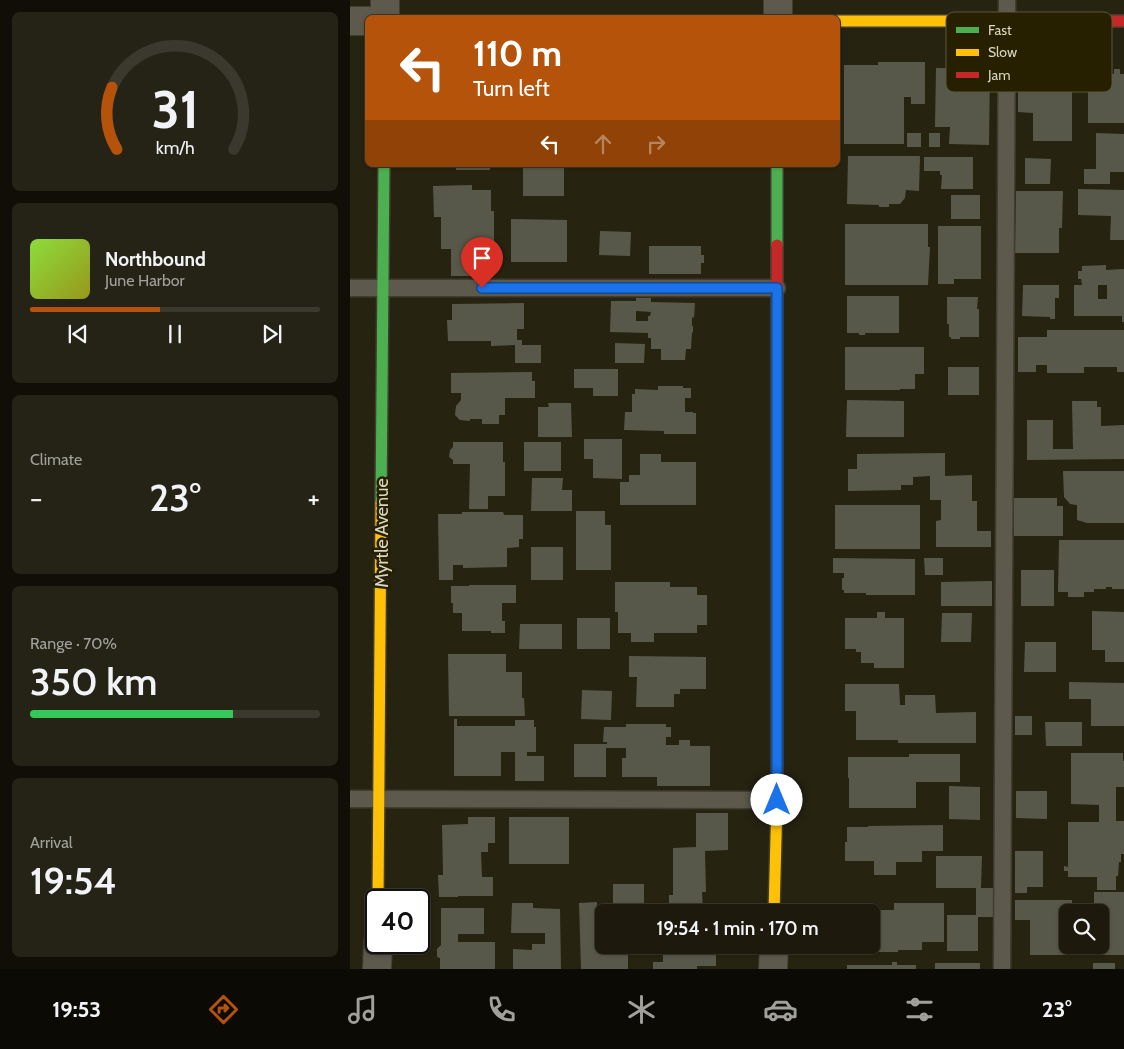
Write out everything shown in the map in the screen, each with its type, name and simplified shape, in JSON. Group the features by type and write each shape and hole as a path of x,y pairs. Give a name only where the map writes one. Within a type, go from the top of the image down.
{"street":[{"path":"386,0 386,15"},
{"path":"778,0 778,15"},
{"path":"350,21 365,21"},
{"path":"840,21 946,21"},
{"name":"Myrtle Avenue","path":"378,889 384,167"},
{"path":"774,904 777,800 777,167"},
{"path":"378,954 378,969"},
{"path":"773,969 774,954"}],"lane":[{"path":"1002,969 1006,92"},
{"path":"350,288 777,288"},
{"path":"350,799 777,800"}],"building":[{"path":"878,62 925,62 925,104 911,104 911,97 904,97 904,144 844,144 844,65 878,65"},
{"path":"936,68 946,68 946,92 990,92 989,145 949,144 950,127 935,127"},
{"path":"1114,69 1120,69 1120,74 1124,74 1124,123 1088,123 1088,92 1112,92 1112,74 1114,74"},
{"path":"1018,92 1072,92 1072,141 1033,141 1033,113 1018,112"},
{"path":"907,133 921,133 921,147 907,147"},
{"path":"929,133 940,133 940,147 929,147"},
{"path":"1096,133 1124,134 1124,172 1110,172 1110,184 1084,184 1084,169 1096,169"},
{"path":"848,156 920,156 919,191 906,190 905,198 900,204 889,204 889,207 847,204"},
{"path":"924,157 973,157 973,189 941,189 942,175 940,175 940,171 924,171"},
{"path":"1025,158 1051,159 1050,184 1025,184"},
{"path":"456,167 490,167 490,170 456,170"},
{"path":"523,167 564,167 564,196 523,196"},
{"path":"472,185 472,190 491,190 491,211 494,211 494,276 451,276 451,249 441,249 441,217 434,217 433,186"},
{"path":"1078,189 1124,190 1124,240 1110,240 1111,216 1078,215"},
{"path":"1016,191 1063,191 1062,228 1059,228 1059,253 1015,253"},
{"path":"951,195 980,195 980,219 951,219"},
{"path":"511,219 567,220 567,262 511,262"},
{"path":"845,224 928,224 928,247 930,247 928,285 845,285"},
{"path":"938,226 981,226 981,279 954,279 954,284 938,284"},
{"path":"600,231 631,232 630,256 599,255"},
{"path":"649,246 701,246 701,255 704,255 704,263 701,263 701,274 649,274"},
{"path":"1106,265 1106,270 1124,269 1124,322 1122,322 1122,316 1074,316 1074,285 1082,285 1081,279 1078,279 1078,271 1082,271 1082,266","holes":["1098,285 1107,285 1107,299 1098,299"]},
{"path":"1023,285 1059,285 1059,298 1055,298 1055,319 1050,319 1050,317 1022,316"},
{"path":"847,296 899,296 899,333 865,333 865,335 859,335 859,333 847,333"},
{"path":"947,297 978,297 979,337 951,339 949,337"},
{"path":"636,298 651,298 651,302 695,303 694,318 692,317 691,349 686,349 685,360 661,360 661,349 651,349 651,338 648,338 648,333 610,332 611,301 636,301","holes":["636,311 651,312 650,316 648,316 648,321 636,321"]},
{"path":"524,303 524,329 517,329 517,340 522,340 522,345 541,345 541,363 515,363 515,345 491,346 491,341 448,341 447,320 452,320 452,304"},
{"path":"1047,330 1124,330 1124,372 1117,372 1117,367 1084,367 1084,373 1047,373 1047,365 1036,365 1036,372 1018,372 1018,337 1047,337"},
{"path":"615,343 645,344 644,363 615,363"},
{"path":"845,347 924,347 924,374 915,374 915,389 845,390"},
{"path":"948,367 979,367 979,395 948,395"},
{"path":"574,369 618,369 618,396 593,396 593,388 574,388"},
{"path":"532,372 532,381 535,381 535,398 505,398 505,415 499,415 499,424 482,424 482,419 460,420 455,415 456,406 461,400 461,393 451,393 451,373"},
{"path":"658,386 683,386 683,388 691,388 691,398 685,398 685,412 696,413 696,434 664,434 664,431 624,430 625,412 632,412 632,394 635,394 635,389 658,390"},
{"path":"847,400 904,401 904,437 846,437"},
{"path":"1072,401 1097,401 1097,407 1101,407 1101,426 1124,425 1124,459 1027,460 1027,420 1053,420 1053,449 1073,449"},
{"path":"548,403 571,403 572,437 538,437 538,407 549,407"},
{"path":"584,439 622,439 622,479 593,478 593,459 584,459"},
{"path":"453,442 503,442 505,496 488,496 488,509 469,509 470,464 453,464 453,460 449,457"},
{"path":"524,442 561,442 561,471 524,471"},
{"path":"945,453 945,476 972,475 972,501 977,501 977,531 991,531 991,547 936,547 936,521 941,520 941,500 930,500 930,476 913,477 913,485 901,485 901,490 848,491 848,469 857,469 857,454"},
{"path":"640,454 661,454 661,462 696,462 696,505 620,505 620,482 629,482 629,475 640,475"},
{"path":"1063,471 1124,471 1124,523 1087,523 1077,520 1077,505 1070,504 1064,497"},
{"path":"532,478 563,478 562,490 572,490 572,511 531,511"},
{"path":"1014,498 1057,498 1057,506 1063,506 1063,536 1014,536"},
{"path":"835,505 920,505 920,549 835,549"},
{"path":"576,511 605,511 605,525 611,525 611,570 576,570"},
{"path":"462,512 503,512 504,515 523,515 523,539 519,539 519,547 507,548 507,567 463,568 463,565 453,565 453,580 439,580 438,514 462,514"},
{"path":"1059,540 1124,540 1124,589 1106,587 1106,589 1094,589 1094,592 1084,592 1084,597 1068,597 1068,592 1058,592"},
{"path":"531,547 563,547 563,580 531,580"},
{"path":"833,558 915,559 915,595 844,593 844,590 842,590 842,578 844,578 844,573 833,573"},
{"path":"924,558 943,558 943,575 925,575"},
{"path":"1021,570 1054,570 1054,606 1021,606"},
{"path":"992,581 992,606 941,606 941,582"},
{"path":"615,582 670,582 670,587 697,587 697,595 707,595 707,625 697,625 697,633 654,633 654,642 631,642 631,633 618,633 618,612 615,612"},
{"path":"516,585 516,603 502,603 502,621 505,621 505,633 462,631 462,613 453,613 451,586"},
{"path":"1092,611 1124,612 1124,662 1105,662 1105,650 1092,650"},
{"path":"877,612 885,612 885,618 904,618 904,668 874,668 874,663 861,663 861,652 856,652 856,649 845,649 845,618 877,618"},
{"path":"942,613 972,613 971,642 941,642"},
{"path":"577,618 610,618 610,649 577,649"},
{"path":"520,624 562,624 562,649 519,649"},
{"path":"1025,642 1056,642 1056,672 1024,672"},
{"path":"448,654 506,654 506,672 522,672 522,698 524,698 525,716 449,716"},
{"path":"629,656 706,657 706,689 680,689 680,694 674,694 674,707 636,707 637,677 629,677"},
{"path":"1069,682 1124,683 1124,726 1091,726 1091,699 1069,699"},
{"path":"845,684 899,684 900,705 905,705 905,695 935,695 936,713 976,712 976,743 898,743 898,740 856,740 856,711 845,711"},
{"path":"582,690 612,691 611,720 581,719"},
{"path":"1015,716 1032,716 1032,735 1015,735"},
{"path":"454,719 457,719 457,726 515,726 515,720 534,720 534,727 536,727 536,752 527,752 527,756 544,756 544,781 515,781 515,752 501,752 501,776 454,776"},
{"path":"1045,722 1082,722 1082,746 1046,746"},
{"path":"626,724 666,724 666,727 671,727 671,737 666,737 666,745 679,745 679,740 690,740 690,746 710,746 710,786 657,786 657,777 622,777 622,758 626,758 626,748 606,748 606,777 574,777 574,744 607,744 607,742 603,742 604,727 626,727"},
{"path":"1071,753 1123,753 1124,787 1116,787 1116,821 1124,821 1124,854 1121,854 1121,862 1119,862 1116,890 1097,890 1097,877 1068,877 1068,871 1064,871 1064,866 1068,867 1068,822 1099,822 1099,805 1071,804"},
{"path":"909,754 960,754 960,782 916,782 916,808 849,808 848,757 909,757"},
{"path":"949,786 980,787 980,820 949,819"},
{"path":"1016,791 1047,791 1047,819 1016,818"},
{"path":"696,813 728,813 728,850 705,851 706,892 702,892 703,904 669,904 669,895 673,895 673,848 696,847"},
{"path":"468,817 495,817 495,843 488,843 488,852 481,852 482,877 493,877 493,896 439,897 438,875 443,875 442,825 468,824"},
{"path":"509,817 569,817 569,864 509,864"},
{"path":"943,825 943,851 922,851 922,862 896,862 896,875 874,875 874,861 845,861 847,827"},
{"path":"1015,851 1043,851 1043,887 1027,887 1027,893 1015,893"},
{"path":"936,856 982,856 981,888 994,888 994,917 978,917 978,951 947,951 947,915 976,915 976,888 936,888"},
{"path":"613,884 644,884 644,904 613,904"},
{"path":"1094,892 1124,892 1124,955 1078,955 1109,954 1109,904 1094,904"},
{"path":"1015,900 1072,900 1072,904 1059,904 1059,954 1072,955 1030,955 1030,920 1015,920"},
{"path":"597,902 595,904 595,954 628,954 628,969 581,969 579,903"},
{"path":"512,903 533,903 533,908 560,909 561,969 513,969 513,949 532,950 532,944 545,944 545,933 511,933"},
{"path":"894,903 944,903 944,942 922,942 922,950 880,952 880,910 894,910"},
{"path":"441,908 484,908 484,934 458,934 458,942 495,942 495,969 440,969 440,958 437,957 437,949 441,945"},
{"path":"716,954 716,966 697,966 697,969 653,969 653,962 663,962 663,955"},
{"path":"892,962 897,962 897,965 916,965 916,969 847,969 847,965 892,965"},
{"path":"935,963 980,963 980,969 935,969"},
{"path":"1093,963 1115,963 1115,969 1093,969"}],"traffic: fast":[{"path":"381,503 384,167"},
{"path":"777,167 777,245"}],"traffic: slow":[{"path":"840,21 946,21"},
{"path":"378,889 381,503"},
{"path":"774,904 777,800 777,612"}],"traffic: jam":[{"path":"1112,21 1124,21"},
{"path":"777,245 777,612"}],"route":[{"path":"482,288 777,288 777,800"}]}
